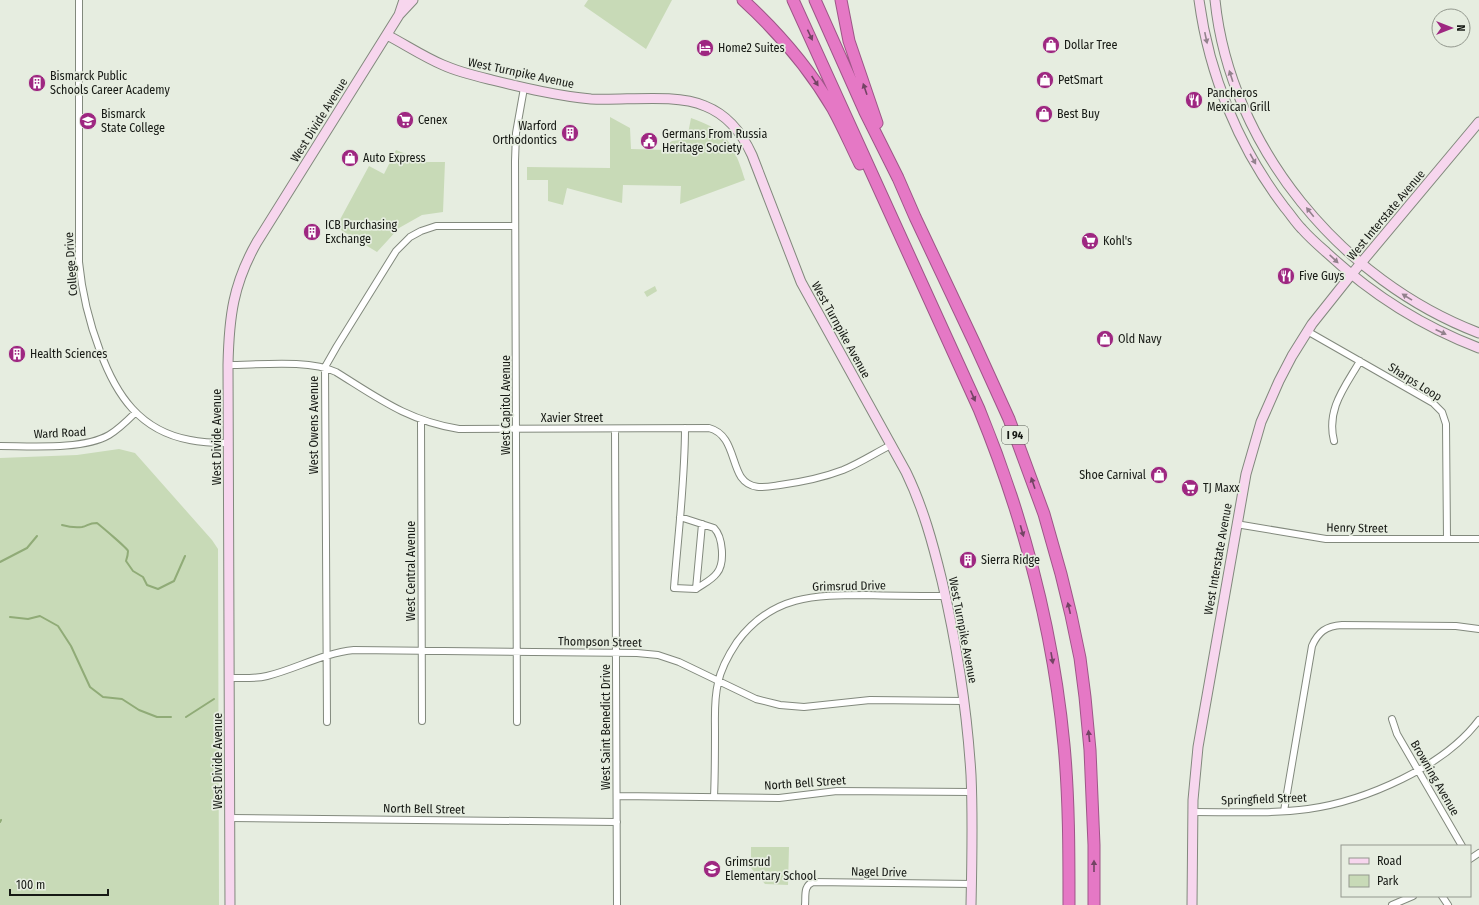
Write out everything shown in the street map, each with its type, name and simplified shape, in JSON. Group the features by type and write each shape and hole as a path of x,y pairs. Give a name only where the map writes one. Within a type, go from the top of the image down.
{"highway":[{"path":"743,0 795,54 816,82 833,109 916,281 965,378"},
{"name":"I 94","path":"794,0 965,378 989,434 1013,500 1032,568 1048,639 1058,698 1065,760 1068,814 1069,905"},
{"name":"I 94","path":"814,0 1009,419 1044,514 1061,574 1080,658 1085,697 1091,766 1094,845 1094,905"},
{"path":"841,0 849,41 898,178"}],"street":[{"name":"College Drive","path":"79,0 79,254 81,279 88,318 107,370 116,389 135,413 163,432 181,438 206,443 229,443"},
{"name":"West Divide Avenue","path":"400,15 404,0"},
{"name":"West Divide Avenue","path":"230,905 228,365 229,331 232,309 239,280 246,262 257,242 387,34 400,15 413,0"},
{"path":"1199,0 1207,43 1215,72 1229,110 1247,148 1268,185 1302,229 1351,275 1383,299 1445,334 1479,348"},
{"path":"1215,0 1226,62 1237,92 1256,135 1311,214 1361,264 1392,288 1443,318 1479,333"},
{"name":"West Turnpike Avenue","path":"387,34 448,67 524,88 592,99 676,99 690,101 714,110 729,121 743,137 752,155 800,282 906,472 921,507 946,596 955,641 964,701 971,792 971,905"},
{"name":"West Capitol Avenue","path":"517,722 516,133 524,88"},
{"name":"West Interstate Avenue","path":"1192,905 1193,812 1198,747 1236,524 1248,467 1262,422 1279,381 1307,331 1351,275 1479,122"},
{"name":"West Owens Avenue","path":"327,722 325,367 396,251 410,237 421,230 436,226 515,226"},
{"name":"Sharps Loop","path":"1307,331 1433,403 1442,412 1446,424 1446,539"},
{"path":"1334,441 1331,426 1334,408 1360,361"},
{"name":"Xavier Street","path":"228,365 306,364 325,367 336,372 396,409 421,420 459,429 709,428 720,434 728,444 738,472 743,479 749,484 757,487 799,482 827,475 849,467 891,445"},
{"name":"Ward Road","path":"0,446 60,446 90,443 100,440 116,431 135,413"},
{"name":"West Central Avenue","path":"421,420 422,722"},
{"path":"680,517 714,528 718,532 722,545 720,567 716,574 696,589 674,588 685,449 685,428"},
{"name":"West Saint Benedict Drive","path":"615,429 617,905"},
{"path":"696,589 702,524"},
{"name":"Henry Street","path":"1236,524 1326,539 1479,539"},
{"name":"Grimsrud Drive","path":"714,797 715,703 718,681 730,653 747,630 768,613 791,602 809,597 827,595 946,596"},
{"path":"1284,811 1312,646 1321,632 1326,628 1342,625 1456,626 1479,629"},
{"name":"Thompson Street","path":"230,678 265,676 327,656 354,650 616,652 658,655 678,662 756,699 772,704 812,706 870,700 964,701"},
{"name":"Browning Avenue","path":"1392,719 1397,734 1461,845"},
{"name":"Springfield Street","path":"1193,812 1284,811 1310,809 1346,801 1418,771 1456,745 1479,720"},
{"name":"North Bell Street","path":"617,796 786,798 837,791 971,792"},
{"name":"North Bell Street","path":"230,818 617,822"},
{"name":"Nagel Drive","path":"805,905 806,889 808,884 813,882 972,884"},
{"path":"1392,905 1412,897"}],"green space":[{"path":"588,0 672,0 646,49 584,6"},
{"path":"610,117 630,128 631,149 668,150 668,144 672,141 687,139 691,118 706,124 721,133 726,139 734,151 745,180 680,204 681,186 623,185 622,203 567,188 563,205 548,201 548,180 527,180 527,167 610,168"},
{"path":"396,150 426,162 445,162 443,212 422,215 399,228 377,252 336,227 369,166 384,174"},
{"path":"655,286 657,291 647,297 644,292"},
{"path":"119,449 135,453 212,540 218,549 219,905 0,905 0,458 77,455"},
{"path":"751,847 789,847 788,885 765,884 751,868"}],"waterway":[{"path":"62,525 84,527 92,523 97,523 127,549 128,552 126,561 133,571 143,577 147,585 158,589 174,581 185,556"},
{"path":"0,562 27,548 37,536"},
{"path":"10,617 28,619 40,616 58,626 71,646 90,687 103,697 122,699 139,710 157,717 171,717"},
{"path":"186,717 214,699"}],"place":[{"name":"Dollar Tree","path":"1051,45"},
{"name":"Home2 Suites","path":"705,48"},
{"name":"PetSmart","path":"1045,80"},
{"name":"Bismarck Public Schools Career Academy","path":"37,83"},
{"name":"Pancheros Mexican Grill","path":"1194,100"},
{"name":"Best Buy","path":"1044,114"},
{"name":"Cenex","path":"405,120"},
{"name":"Bismarck State College","path":"88,121"},
{"name":"Warford Orthodontics","path":"570,133"},
{"name":"Germans From Russia Heritage Society","path":"649,141"},
{"name":"Auto Express","path":"350,158"},
{"name":"ICB Purchasing Exchange","path":"312,232"},
{"name":"Kohl's","path":"1090,241"},
{"name":"Five Guys","path":"1286,276"},
{"name":"Old Navy","path":"1105,339"},
{"name":"Health Sciences","path":"17,354"},
{"name":"Shoe Carnival","path":"1159,475"},
{"name":"TJ Maxx","path":"1190,488"},
{"name":"Sierra Ridge","path":"968,560"},
{"name":"Grimsrud Elementary School","path":"712,869"}]}
